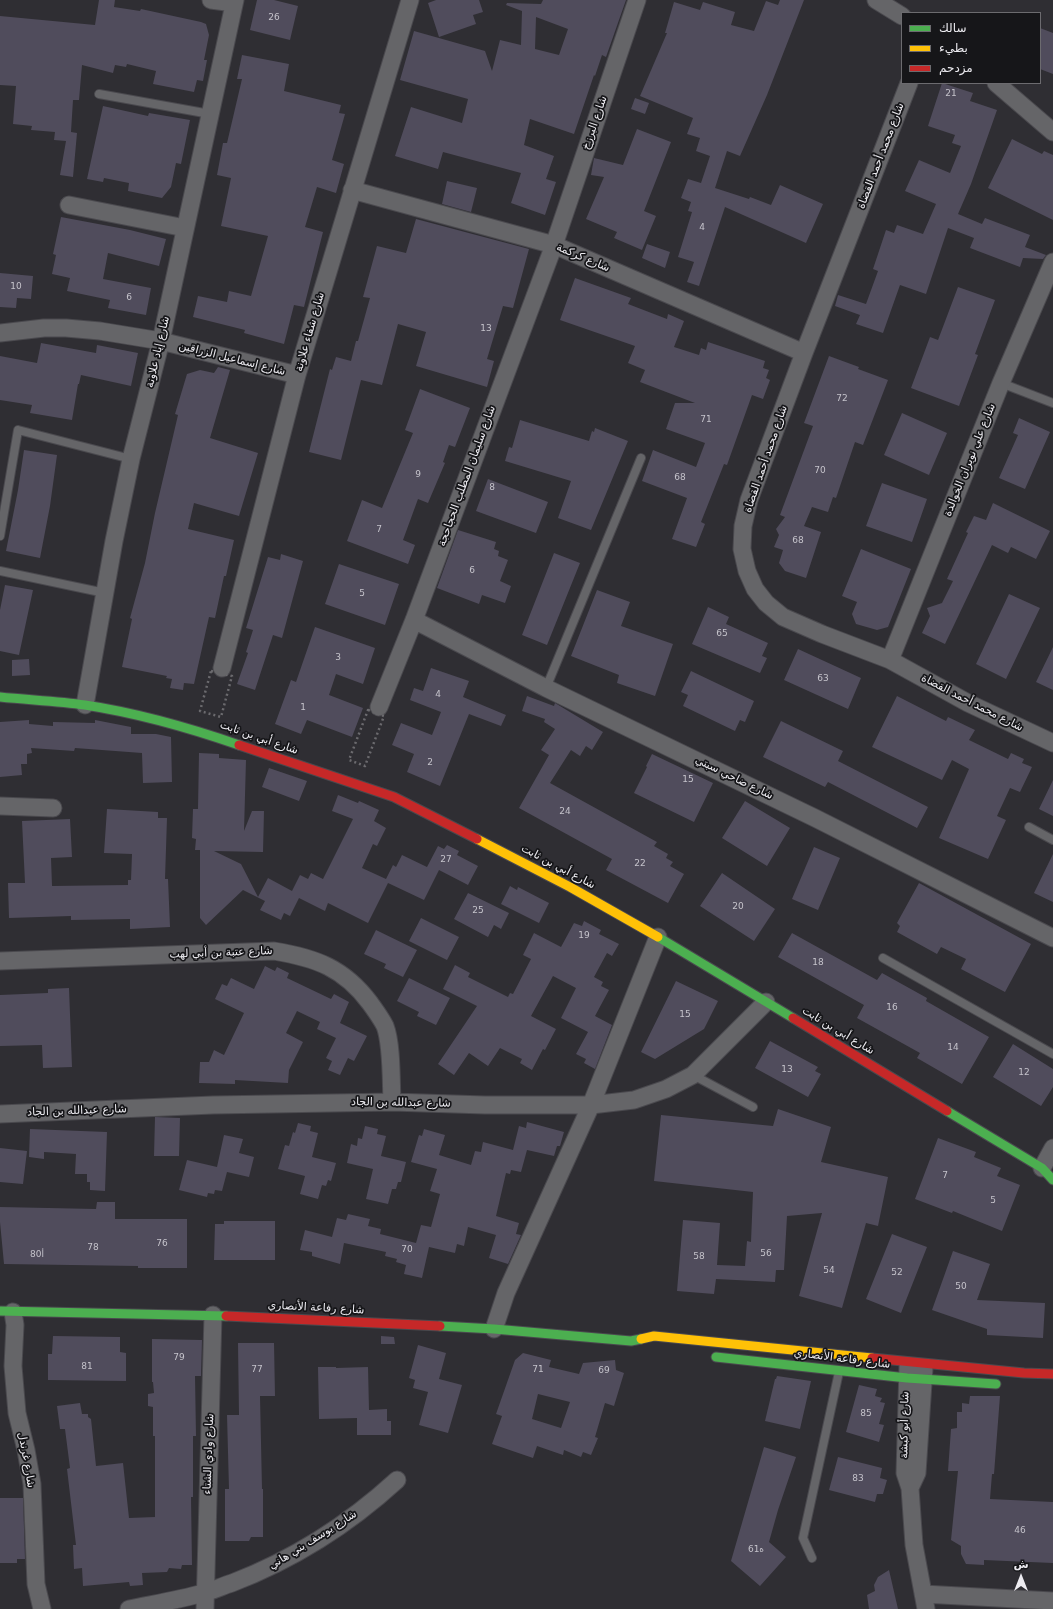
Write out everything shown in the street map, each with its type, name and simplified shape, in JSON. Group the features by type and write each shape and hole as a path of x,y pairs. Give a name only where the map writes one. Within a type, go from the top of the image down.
{"street":[{"path":"211,0 234,2"},
{"name":"شارع شفاء علاونة","path":"220,675 297,375 410,0"},
{"name":"شارع البرزخ","path":"554,245 637,0"},
{"path":"876,0 901,15"},
{"name":"شارع إياد علاونة","path":"85,705 131,459 161,341 234,2"},
{"name":"شارع محمد أحمد القضاة","path":"910,84 804,353 749,500 743,526 742,549 747,571 755,589 782,617 890,660 968,703 1053,743"},
{"path":"997,84 1053,132"},
{"name":"شارع كركمة","path":"352,190 554,245 804,353"},
{"path":"69,205 185,228"},
{"name":"شارع سليمان المطلب الحجاحجة","path":"376,714 414,620 554,245"},
{"name":"شارع علي نويران الخوالدة","path":"890,660 1001,383 1053,262"},
{"name":"شارع إسماعيل الزراقين","path":"0,334 44,328 100,331 161,341 297,375"},
{"name":"شارع ضاحي سبتي","path":"414,620 546,688 815,818 1053,938"},
{"name":"شارع أبي بن ثابت","path":"0,697 85,705 130,714 205,733 394,797 570,887 658,936 1047,1174"},
{"path":"0,806 53,808"},
{"path":"494,1329 506,1293 591,1106 658,936"},
{"name":"شارع عتبة بن أبي لهب","path":"0,960 260,951 274,951 304,956 335,969 360,989 376,1010 385,1026 389,1052 392,1102"},
{"name":"شارع عبدالله بن الجاد","path":"0,1114 213,1105 392,1102 591,1106 634,1100 666,1089 693,1075 766,1002"},
{"path":"1047,1174 1053,1148"},
{"name":"شارع رفاعة الأنصاري","path":"7,1311 213,1315 494,1329 631,1341 654,1336 1024,1373 1053,1374"},
{"name":"شارع غرندل","path":"7,1311 15,1325 13,1366 17,1413 32,1484 36,1584 42,1609"},
{"name":"شارع وادي الشتاء","path":"204,1601 213,1315"},
{"name":"شارع رفاعة الأنصاري","path":"631,1341 648,1349"},
{"name":"شارع رفاعة الأنصاري","path":"709,1356 915,1379 1007,1385"},
{"name":"شارع أبو كبشة","path":"916,1361 905,1474 910,1488 914,1545 925,1602"},
{"name":"شارع يوسف بني هاني","path":"129,1609 204,1601 306,1547 376,1500 396,1480"},
{"path":"925,1602 1053,1601"}],"lane":[{"path":"99,94 210,114"},
{"path":"1001,383 1053,403"},
{"path":"0,536 18,430 131,459"},
{"path":"546,688 641,458"},
{"path":"0,571 105,593"},
{"path":"1029,827 1053,840"},
{"path":"883,958 1053,1054"},
{"path":"693,1075 753,1107"},
{"path":"812,1558 803,1538 839,1371"}],"path":[{"path":"200,709 220,675"},
{"path":"220,675 221,715"},
{"path":"376,714 365,766 348,760 376,714"}],"building":[{"path":"99,0 115,0 114,7 140,11 141,9 206,24 209,35 204,60 207,60 203,81 197,80 194,92 153,84 156,71 127,64 126,67 115,65 113,73 82,65 79,100 73,100 71,132 77,133 73,177 60,175 66,141 54,140 55,132 31,130 32,126 13,124 16,86 0,85 0,16 95,25"},
{"path":"257,0 274,0 298,6 290,40 250,30"},
{"path":"436,0 479,0 483,12 473,15 476,24 439,37 428,3"},
{"path":"543,0 626,0 606,57 602,55 595,76 594,75 574,134 530,119 524,145 554,156 546,179 556,182 545,215 511,203 521,173 443,152 438,169 395,156 411,107 462,123 468,99 400,80 414,31 485,51 492,71 500,40 521,45 522,11 506,5 507,3 541,4","holes":["536,17 568,29 559,55 535,49"]},
{"path":"780,0 804,0 767,95 740,156 727,151 715,188 749,199 750,197 771,205 780,185 823,204 806,243 725,207 699,286 687,282 694,262 678,257 692,212 688,211 691,202 681,198 688,179 701,183 710,156 696,151 700,138 687,134 693,118 640,96 667,33 665,33 674,2 700,10 703,2 735,12 731,25 754,31 766,1 778,5"},
{"path":"1041,28 1053,33 1053,74 1041,69"},
{"path":"242,55 289,64 284,91 341,105 339,113 345,114 332,160 344,164 336,193 317,187 305,227 323,232 304,307 294,305 284,344 244,333 245,330 193,317 198,296 227,302 229,291 251,296 268,236 221,226 231,178 217,175 223,143 227,143 242,79 237,79"},
{"path":"942,84 973,93 970,101 997,110 971,184 958,214 982,224 985,218 1030,235 1025,247 1046,255 1043,259 1023,258 1020,267 970,248 974,238 948,228 926,294 900,285 883,333 856,324 860,315 835,306 838,295 866,304 878,271 873,269 886,230 894,233 897,225 923,234 936,204 905,191 919,160 950,173 961,146 952,143 955,135 928,126"},
{"path":"635,98 649,103 645,114 631,109"},
{"path":"103,106 148,116 149,113 190,120 181,164 176,163 171,187 162,198 128,191 129,183 104,178 103,182 87,179"},
{"path":"637,129 671,142 644,211 656,216 642,250 614,238 617,232 586,219 604,177 591,175 594,158 623,165"},
{"path":"1012,139 1042,154 1044,151 1053,155 1053,220 988,188"},
{"path":"447,181 477,188 471,212 442,204"},
{"path":"61,217 130,230 166,239 159,266 108,253 103,279 151,288 146,315 108,308 110,300 67,291 70,278 52,274 56,255 53,254"},
{"path":"416,219 529,249 513,308 503,306 487,359 494,361 487,387 416,366 426,332 398,324 382,385 361,380 341,460 309,452 330,369 332,370 336,357 351,361 356,341 358,341 370,298 363,297 377,246 406,253"},
{"path":"647,244 670,252 665,268 642,258"},
{"path":"0,273 33,276 31,299 17,298 16,308 0,307"},
{"path":"575,278 631,298 628,304 667,319 668,314 684,321 674,347 699,355 701,348 706,350 708,342 765,361 763,368 769,370 766,378 770,380 763,399 752,395 727,465 724,464 701,522 705,524 696,547 672,539 687,498 642,481 653,450 696,467 705,443 666,429 675,403 695,403 640,382 645,370 628,363 635,346 560,320"},
{"path":"958,287 995,300 975,354 978,355 959,406 911,388 930,337 938,340"},
{"path":"41,343 96,353 97,345 138,353 131,386 81,375 72,420 30,413 32,405 0,400 0,356 37,363"},
{"path":"829,356 888,380 863,445 855,442 836,498 833,497 828,512 812,507 804,526 821,532 806,578 785,571 779,563 783,550 774,547 779,535 776,529 785,517 780,515 813,426 804,423"},
{"path":"218,367 230,370 210,438 258,453 239,516 194,503 188,529 234,540 215,618 209,617 194,684 184,683 183,690 170,688 172,679 166,678 167,676 122,667 132,619 130,618 145,563 178,415 175,414 187,374 200,370 214,373"},
{"path":"420,389 470,408 455,447 449,445 443,462 445,463 428,503 418,499 403,540 415,545 408,564 347,541 362,500 382,508 413,433 405,430"},
{"path":"902,413 947,433 929,475 884,455"},
{"path":"1019,418 1050,432 1025,489 999,478 1018,435 1013,433"},
{"path":"520,420 589,441 592,431 594,432 595,428 628,441 591,530 558,518 571,481 505,461 509,447 512,448"},
{"path":"24,450 57,455 50,506 40,558 6,551"},
{"path":"488,479 548,502 536,533 476,511"},
{"path":"882,483 927,499 912,542 866,526"},
{"path":"993,503 1050,531 1036,559 1011,547 1008,553 992,545 945,644 922,633 930,616 927,608 942,603 953,581 947,579 974,516 986,520"},
{"path":"458,530 496,542 494,549 499,551 498,556 508,560 500,581 511,586 505,603 482,595 479,604 437,588"},
{"path":"861,549 911,569 888,627 877,630 856,624 852,614 857,602 842,596"},
{"path":"554,553 580,563 547,645 522,635"},
{"path":"281,554 303,561 282,638 273,635 255,690 237,684 248,653 246,652 253,630 246,628 268,557 280,560"},
{"path":"339,564 399,584 385,625 325,604"},
{"path":"5,585 33,590 19,655 0,651 0,610"},
{"path":"597,590 630,602 621,626 673,644 655,696 617,683 619,675 571,656"},
{"path":"1009,594 1040,608 1006,679 976,664"},
{"path":"708,607 729,617 726,624 768,643 762,656 767,658 760,673 692,644"},
{"path":"315,627 375,648 363,684 336,674 329,695 363,708 352,737 307,720 301,734 275,724 291,680 296,682"},
{"path":"1053,647 1053,690 1036,682"},
{"path":"798,649 861,678 848,709 784,680"},
{"path":"29,659 30,675 12,676 12,660"},
{"path":"431,668 469,681 463,697 506,715 501,726 469,714 440,786 407,772 414,754 392,745 401,723 432,735 441,712 410,700 414,688 423,691"},
{"path":"691,671 754,701 745,722 740,720 735,731 683,706 688,695 681,692"},
{"path":"527,696 554,706 555,703 603,732 592,750 586,746 580,756 571,750 550,783 657,842 654,846 668,854 666,858 673,862 670,866 684,874 668,903 606,870 612,859 519,808 549,755 541,750 555,729 544,722 545,719 522,711"},
{"path":"897,696 946,721 948,717 975,730 969,740 1008,759 1011,753 1024,759 1022,763 1032,767 1020,792 1010,788 997,816 1006,820 988,859 939,838 969,769 952,760 942,780 872,747"},
{"path":"29,720 29,724 53,726 53,722 95,723 95,720 131,727 131,734 156,734 171,737 172,782 143,783 142,753 75,748 74,751 31,748 32,753 27,754 27,764 21,764 22,775 0,777 0,722"},
{"path":"781,721 843,751 838,761 928,807 917,828 828,782 825,787 763,757"},
{"path":"199,753 219,754 219,758 246,760 244,831 252,811 264,811 263,852 214,851 241,864 258,897 268,878 292,891 300,875 308,879 311,873 323,879 353,819 332,811 338,795 358,803 359,801 379,810 374,821 386,828 377,846 373,844 362,868 386,879 393,865 396,867 402,855 427,867 438,846 444,849 447,845 459,851 457,855 478,866 468,885 439,870 424,900 388,883 368,923 328,903 325,911 299,898 290,916 284,913 281,920 260,910 265,901 243,890 206,925 200,918 200,850 195,850 196,839 192,838 193,809 198,809"},
{"path":"652,754 713,783 694,822 634,793"},
{"path":"269,768 307,781 299,801 262,787"},
{"path":"1053,780 1053,816 1039,809"},
{"path":"745,801 790,828 767,866 722,838"},
{"path":"107,809 158,812 158,818 167,818 165,879 168,879 170,927 130,929 130,919 71,920 71,916 9,918 8,883 25,883 22,821 70,819 72,857 51,858 52,886 128,885 128,880 131,880 132,854 104,853"},
{"path":"814,847 840,858 818,910 792,899"},
{"path":"1053,854 1053,902 1034,893"},
{"path":"722,873 775,909 754,941 700,906"},
{"path":"919,883 1031,944 1005,992 961,969 966,959 941,947 937,954 897,932 900,926 897,923"},
{"path":"510,886 517,890 518,887 549,903 539,923 501,904"},
{"path":"468,893 509,913 501,929 494,925 488,937 454,919"},
{"path":"421,918 459,937 447,960 409,941"},
{"path":"584,921 601,930 599,934 619,944 612,956 607,953 594,977 603,982 601,986 609,990 595,1016 612,1025 595,1069 584,1063 586,1059 576,1054 588,1032 561,1018 576,988 553,976 531,1016 556,1029 532,1070 520,1063 522,1059 500,1048 488,1066 469,1053 454,1075 438,1064 477,1006 443,989 455,965 470,973 468,977 508,997 510,993 513,994 531,959 523,955 534,933 561,947 574,923 582,926"},
{"path":"376,930 417,950 403,977 384,968 386,964 364,954"},
{"path":"792,933 877,980 882,973 927,998 926,1001 989,1037 962,1084 917,1058 920,1053 857,1018 864,1005 778,957"},
{"path":"265,966 275,971 277,967 289,973 287,978 331,999 334,994 349,1002 340,1023 367,1036 354,1061 348,1058 340,1075 328,1070 332,1061 326,1058 336,1038 317,1029 320,1022 297,1011 286,1033 303,1042 289,1070 288,1083 235,1080 235,1084 199,1083 200,1062 209,1062 214,1050 224,1055 244,1013 215,999 222,984 227,986 231,978 254,989"},
{"path":"409,978 450,998 436,1025 417,1016 419,1012 397,1001"},
{"path":"676,981 718,1001 704,1029 655,1059 641,1052"},
{"path":"69,988 72,1067 43,1068 42,1045 0,1046 0,995 48,993 48,989"},
{"path":"770,1041 818,1067 815,1071 821,1074 808,1097 755,1068"},
{"path":"1013,1044 1053,1069 1053,1087 1041,1106 993,1077"},
{"path":"778,1109 831,1127 821,1162 888,1177 878,1226 866,1223 842,1308 799,1296 822,1213 787,1216 784,1270 776,1270 775,1282 716,1279 714,1294 677,1291 683,1220 720,1223 717,1265 745,1266 747,1241 751,1242 753,1192 654,1181 661,1115 773,1126"},
{"path":"155,1117 180,1118 179,1156 154,1156"},
{"path":"527,1122 564,1132 560,1146 557,1146 554,1156 527,1150 521,1172 511,1170 510,1174 506,1173 496,1216 519,1223 516,1234 521,1235 508,1264 489,1258 496,1235 468,1227 464,1246 457,1244 455,1253 429,1247 422,1278 404,1274 406,1265 396,1262 397,1259 385,1256 386,1252 344,1243 340,1264 312,1256 312,1252 300,1250 305,1230 332,1237 337,1218 346,1220 348,1214 370,1219 368,1226 381,1229 380,1234 416,1243 421,1225 431,1227 440,1194 430,1191 437,1169 411,1162 419,1135 422,1136 424,1129 445,1135 439,1155 471,1165 475,1151 481,1152 483,1142 513,1150 519,1126 526,1128"},
{"path":"298,1123 311,1126 310,1131 318,1133 312,1157 336,1163 331,1181 328,1180 326,1186 322,1185 318,1199 300,1194 305,1176 278,1169 285,1145 289,1146 293,1132 295,1133"},
{"path":"365,1126 378,1129 377,1134 386,1136 381,1156 406,1162 401,1182 398,1182 396,1189 392,1189 388,1204 366,1199 373,1169 347,1163 351,1144 357,1146 358,1138 362,1139"},
{"path":"30,1129 107,1132 105,1191 90,1190 90,1182 87,1182 87,1174 75,1174 76,1154 44,1152 44,1159 29,1157"},
{"path":"224,1135 243,1139 239,1153 254,1157 249,1177 227,1172 222,1191 215,1190 214,1194 208,1193 207,1197 179,1190 187,1160 217,1167"},
{"path":"938,1138 976,1152 974,1157 1001,1168 997,1176 1020,1185 1002,1231 953,1211 952,1213 915,1199"},
{"path":"0,1148 27,1151 23,1184 0,1182"},
{"path":"97,1202 115,1202 115,1219 187,1219 187,1268 4,1264 0,1207 96,1209"},
{"path":"224,1221 275,1221 275,1260 214,1260 215,1224 224,1224"},
{"path":"892,1234 927,1247 901,1313 866,1299"},
{"path":"953,1251 990,1264 977,1300 1045,1303 1043,1338 987,1335 987,1329 932,1310"},
{"path":"53,1336 120,1337 120,1352 126,1353 126,1381 48,1380 48,1354 52,1354"},
{"path":"381,1336 394,1337 395,1344 381,1344"},
{"path":"152,1339 202,1340 201,1376 195,1376 196,1436 193,1436 193,1497 191,1497 192,1565 182,1565 181,1569 169,1568 167,1572 142,1573 143,1585 130,1586 129,1582 83,1586 82,1568 74,1569 73,1545 76,1545 67,1469 70,1468 65,1429 60,1429 57,1406 80,1403 82,1414 88,1414 88,1417 91,1419 96,1466 123,1463 129,1518 155,1517 155,1436 153,1436 153,1407 148,1406 148,1394 154,1393 152,1382"},
{"path":"238,1343 274,1343 275,1396 260,1396 263,1537 251,1537 249,1541 225,1541 225,1489 229,1489 227,1415 239,1415"},
{"path":"418,1345 446,1353 439,1379 462,1385 448,1433 419,1425 428,1392 413,1388 415,1380 409,1378"},
{"path":"523,1353 551,1360 549,1367 579,1374 583,1363 615,1360 616,1370 624,1373 614,1406 605,1403 595,1437 598,1438 591,1455 583,1452 581,1457 564,1450 563,1455 537,1446 533,1458 492,1444 502,1416 496,1414 515,1360","holes":["538,1394 570,1402 561,1428 532,1419"]},
{"path":"318,1367 368,1367 369,1410 387,1409 387,1421 391,1421 391,1435 357,1435 357,1418 319,1419"},
{"path":"777,1376 811,1381 800,1429 765,1421"},
{"path":"859,1385 877,1389 875,1396 882,1398 880,1402 885,1403 879,1424 884,1425 879,1442 846,1432"},
{"path":"970,1396 1000,1396 994,1474 992,1474 990,1499 1053,1502 1053,1563 984,1560 984,1565 966,1564 961,1554 961,1546 951,1540 958,1471 948,1471 951,1429 957,1428 957,1412 962,1412 962,1403 969,1404"},
{"path":"764,1447 796,1457 769,1542 786,1557 760,1586 731,1561"},
{"path":"838,1457 882,1468 880,1478 887,1480 883,1494 877,1494 875,1502 829,1490"},
{"path":"0,1498 23,1498 25,1559 17,1559 17,1563 0,1563"},
{"path":"889,1570 898,1609 869,1609 867,1595 875,1591 874,1585 878,1577"}],"traffic: fast":[{"path":"0,697 105,708 182,727 239,745"},
{"path":"658,937 793,1018"},
{"path":"947,1111 1042,1168 1053,1180"},
{"path":"0,1311 226,1316"},
{"path":"440,1326 494,1329 631,1341 641,1339"},
{"path":"716,1357 907,1378 996,1384"}],"traffic: slow":[{"path":"477,839 570,887 658,937"},
{"path":"641,1339 654,1336 872,1358"}],"traffic: jam":[{"path":"239,745 394,797 477,839"},
{"path":"793,1018 947,1111"},
{"path":"226,1316 440,1326"},
{"path":"872,1358 1024,1373 1053,1374"}]}
